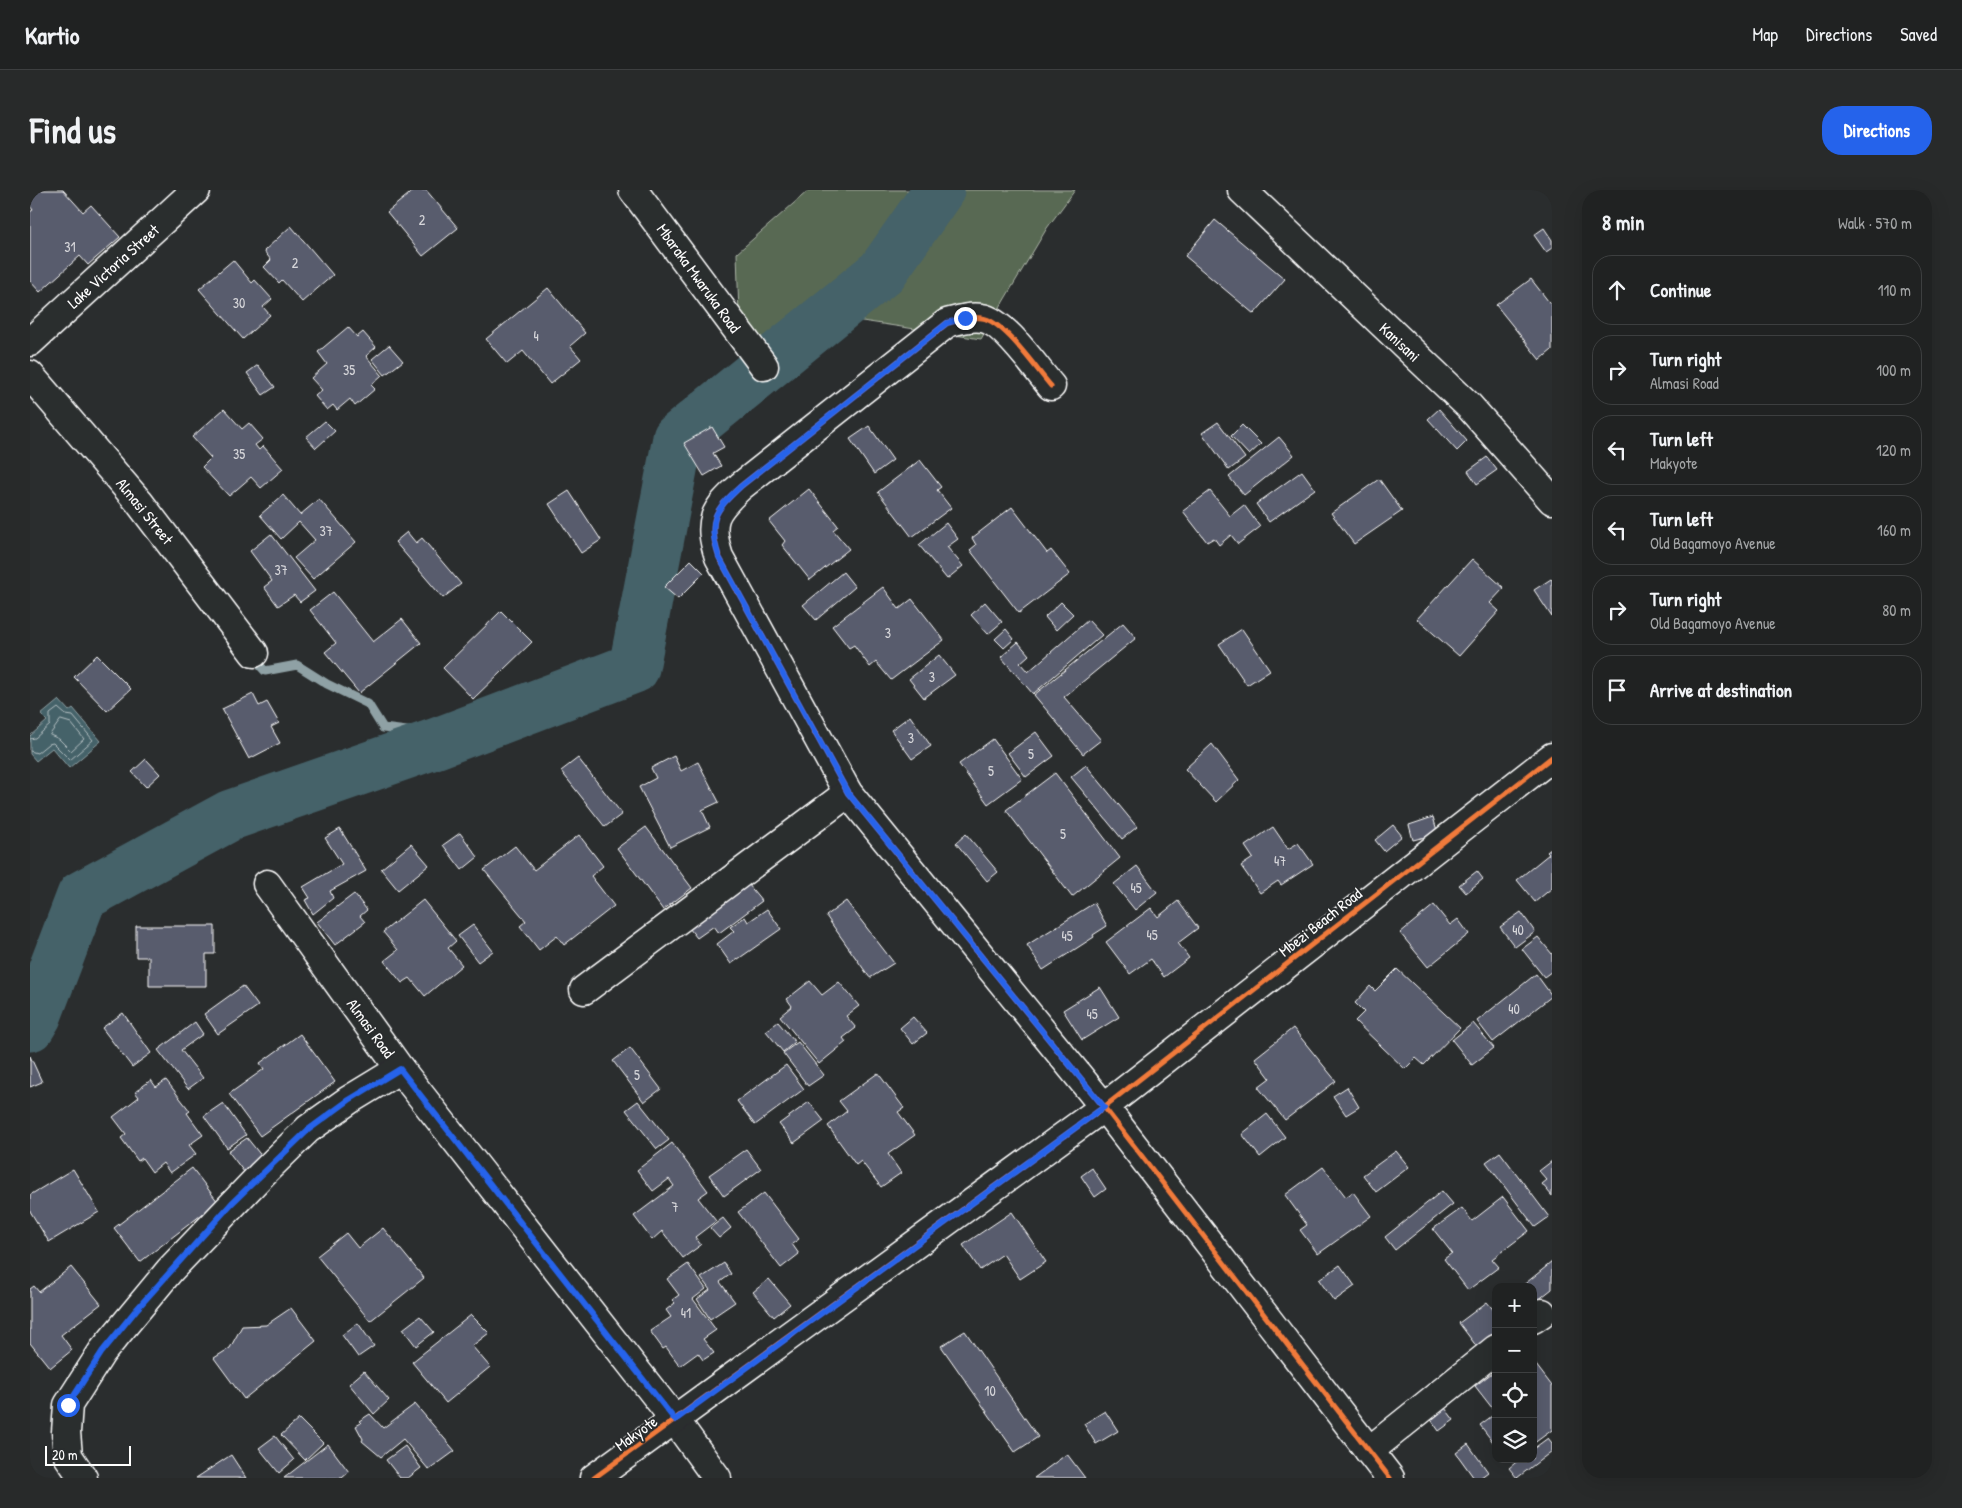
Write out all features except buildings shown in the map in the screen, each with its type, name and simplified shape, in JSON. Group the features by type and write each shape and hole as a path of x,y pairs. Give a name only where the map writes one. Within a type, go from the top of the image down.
{"street":[{"name":"Lake Victoria Street","path":"32,336 196,190"},
{"name":"Mbaraka Mwaruka Road","path":"633,190 764,366"},
{"name":"Kanisani","path":"1242,190 1469,406 1552,500"},
{"path":"1051,386 1002,328 984,318 965,318 947,323 741,486 724,502 714,518 713,537 719,557 848,793 1104,1107 1378,1469 1492,1354"},
{"name":"Almasi Street","path":"30,375 139,502 254,653"},
{"name":"Mbezi Beach Road","path":"1104,1107 1552,757"},
{"path":"584,990 848,793"},
{"name":"Almasi Road","path":"267,884 400,1069 675,1420 717,1478"},
{"path":"82,1478 68,1456 66,1432 68,1405 102,1352 136,1310 232,1203 302,1136 349,1100 400,1069"},
{"name":"Makyote","path":"594,1478 1104,1107"}],"green space":[{"path":"809,190 1075,190 1047,228 981,339 849,319 742,410 737,253"}],"water":[{"path":"59,700 69,711 73,708 101,741 69,768 52,748 36,761 30,754 30,736 47,721 41,715"}],"waterway":[{"path":"30,1026 36,1016 82,896 231,815 437,743 634,668 678,438 882,272 939,190"},
{"path":"253,658 265,671 297,665 327,684 368,704 383,728 407,731 437,743"}],"cycle path":[{"path":"1051,386 1010,336 991,321 973,318 947,323 741,486 724,502 715,517 714,525 715,544 719,557 848,793 1104,1107 1390,1478"},
{"path":"594,1478 1104,1107 1552,757"}],"route":[{"path":"68,1405 102,1352 136,1310 232,1203 308,1130 349,1100 400,1069 675,1420 1104,1107 848,793 719,557 713,537 714,518 724,502 741,486 947,323 965,318"}]}
